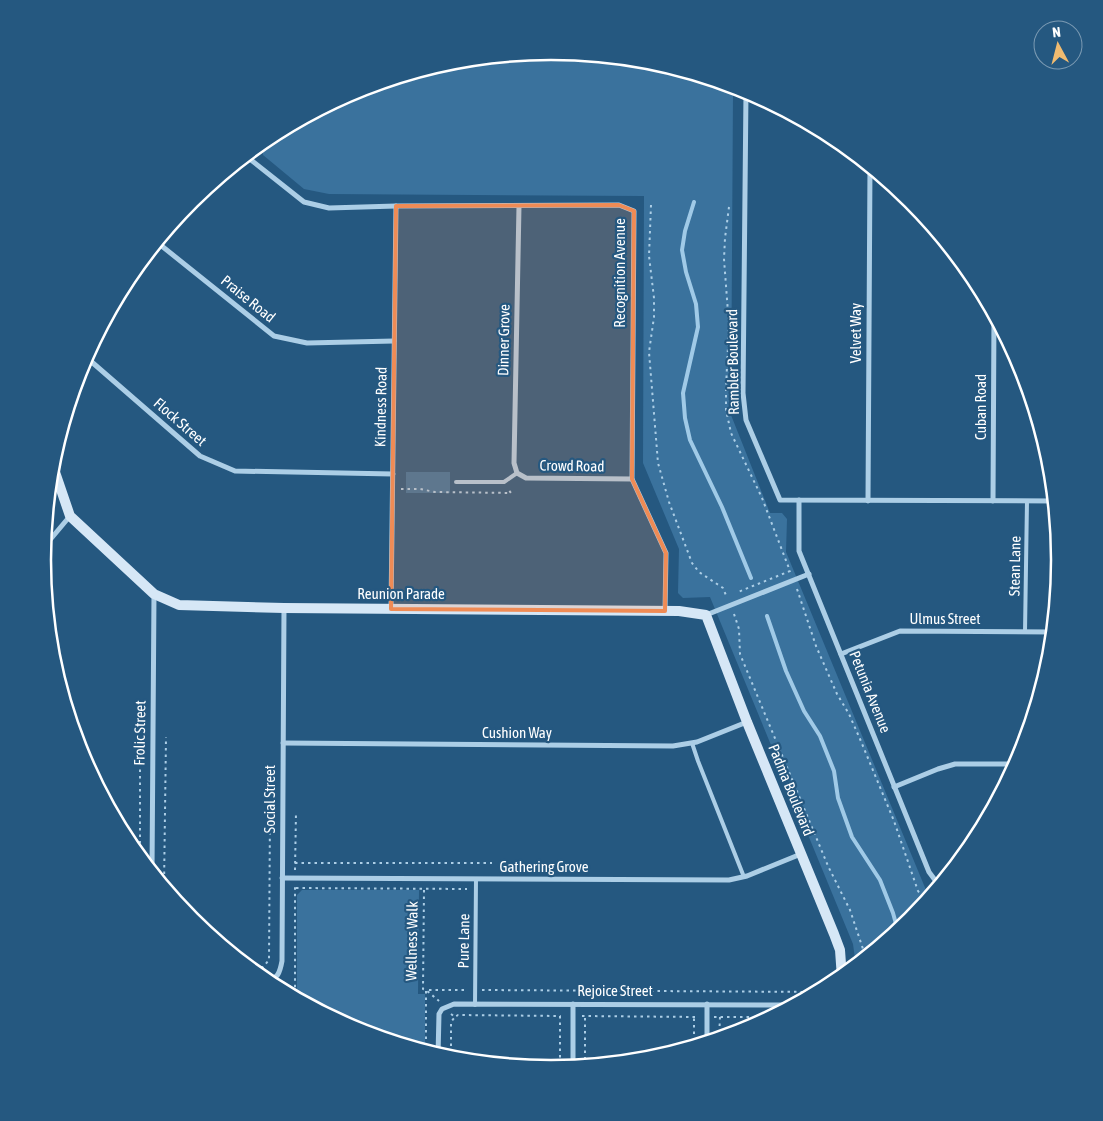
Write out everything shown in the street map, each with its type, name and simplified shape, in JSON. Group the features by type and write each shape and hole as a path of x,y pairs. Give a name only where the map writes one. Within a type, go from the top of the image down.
{"street":[{"name":"Rambler Boulevard","path":"746,99 743,392 746,420 780,500 1048,501"},
{"name":"Recognition Avenue","path":"252,161 304,202 329,208 620,205 634,211 632,479 666,552 665,611"},
{"name":"Velvet Way","path":"868,500 870,175"},
{"name":"Kindness Road","path":"391,609 396,206"},
{"name":"Dinner Grove","path":"517,473 514,464 519,206"},
{"name":"Praise Road","path":"163,247 274,336 307,343 394,341"},
{"name":"Cuban Road","path":"993,501 994,327"},
{"name":"Flock Street","path":"92,362 200,456 235,471 393,474"},
{"name":"Crowd Road","path":"517,473 526,478 632,479"},
{"name":"Reunion Parade","path":"58,483 70,516 154,594 179,606 665,611 706,615 808,574"},
{"name":"Petunia Avenue","path":"799,500 799,551 932,878 936,880"},
{"path":"52,538 70,516"},
{"name":"Frolic Street","path":"152,861 154,594"},
{"name":"Social Street","path":"276,978 280,972 282,961 284,608"},
{"name":"Padma Boulevard","path":"706,615 747,722 837,942 841,967"},
{"name":"Ulmus Street","path":"841,654 900,631 1046,632"},
{"name":"Cushion Way","path":"283,743 681,746 692,744 747,722"},
{"path":"894,787 938,768 955,764 1008,764"},
{"name":"Gathering Grove","path":"282,878 720,880 744,877 801,854"},
{"path":"573,1060 574,1004"},
{"name":"Rejoice Street","path":"438,1048 439,1014 447,1006 574,1004 781,1005"},
{"path":"707,1004 707,1036"}],"lane":[{"name":"Crowd Road","path":"456,482 504,482 517,473"},
{"name":"Stean Lane","path":"1025,632 1027,501"},
{"path":"692,744 744,877"},
{"name":"Pure Lane","path":"475,1005 476,878"}],"path":[{"path":"650,205 649,256 654,298 654,317 649,352 658,463 669,502 692,563 699,572 723,588 739,629 740,654 828,866 850,910 864,951"},
{"path":"392,490 511,493 501,482"},
{"path":"794,580 810,622 816,646 864,748 894,821 918,891 922,896"},
{"path":"140,737 140,844"},
{"path":"164,876 166,737"},
{"path":"261,967 269,960 270,812"},
{"path":"295,990 296,812"},
{"path":"295,863 492,863"},
{"path":"296,888 476,889"},
{"name":"Wellness Walk","path":"424,890 423,989 426,990"},
{"path":"502,991 805,992"},
{"path":"502,1016 756,1017"},
{"path":"560,1016 560,1061"},
{"path":"585,1060 586,1016"},
{"path":"451,1050 451,1022 455,1017"},
{"path":"694,1017 694,1040"},
{"path":"720,1017 720,1031"}],"highlighted area":[{"path":"619,205 634,211 632,479 666,553 665,611 391,609 396,206"}],"shaded area":[{"path":"519,61 584,61 649,70 681,77 733,94 731,415 770,513 782,513 787,519 786,552 926,890 928,890 881,937 856,957 853,944 710,597 683,598 678,593 679,549 643,463 644,196 329,194 304,189 263,153 301,127 360,98 422,77 486,65"},
{"path":"406,472 450,472 450,493 406,493"},
{"path":"302,890 419,890 418,994 425,994 425,1045 360,1023 297,991 297,895"}],"waterway":[{"path":"694,202 685,231 682,250 686,272 696,304 698,327 683,393 685,418 690,440 722,507 751,578"},
{"path":"767,616 786,671 804,711 820,736 834,771 838,798 852,837 880,880 896,923"}]}
